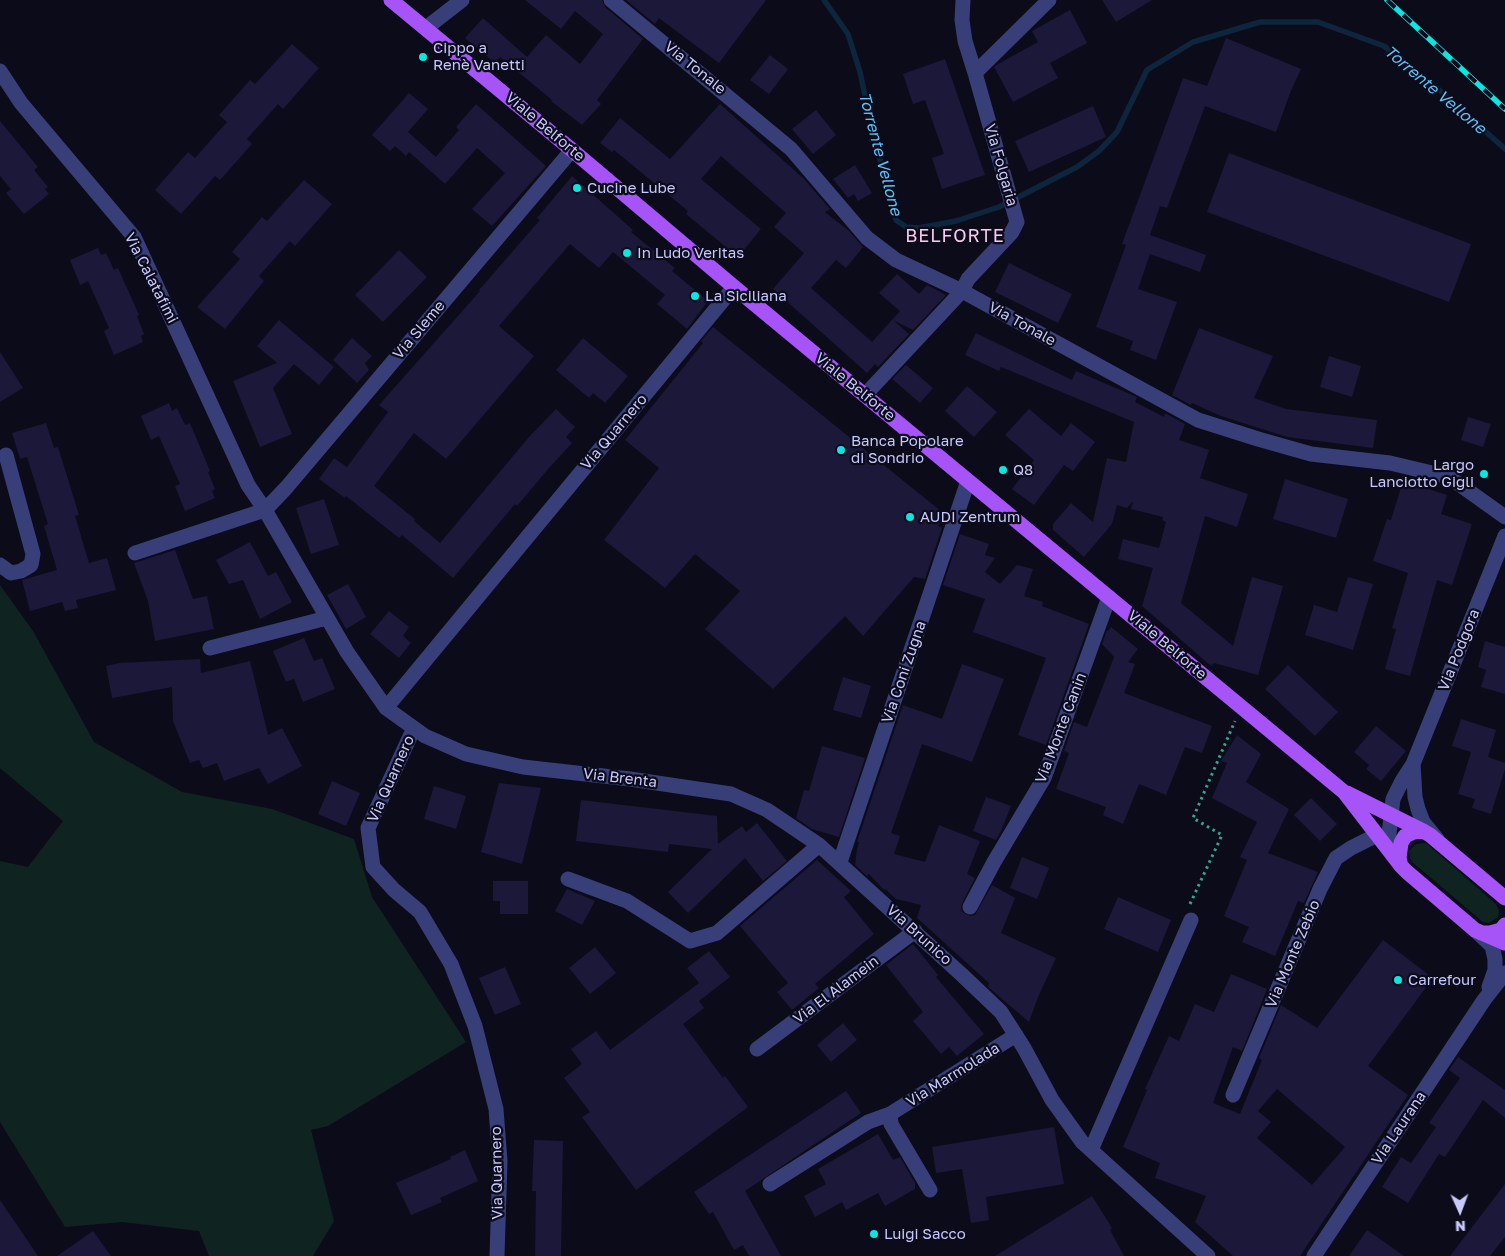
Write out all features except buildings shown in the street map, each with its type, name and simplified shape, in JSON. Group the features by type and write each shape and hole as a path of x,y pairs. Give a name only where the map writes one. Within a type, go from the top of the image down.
{"main road":[{"name":"Viale Belforte","path":"391,0 1344,792 1402,866 1478,932"},
{"name":"Viale Belforte","path":"1344,792 1434,838 1505,898"},
{"path":"1402,866 1399,851 1405,836 1414,832 1423,832 1434,838"},
{"path":"1478,932 1490,933 1500,930 1505,925"},
{"path":"1478,932 1505,943"}],"street":[{"path":"426,28 462,0"},
{"name":"Via Tonale","path":"612,0 791,149 867,238 896,260 962,291 1198,420 1311,454 1390,463 1449,477 1505,517"},
{"name":"Via Folgaria","path":"864,395 962,291 968,279 1012,232 1017,222 965,41 962,20 963,0"},
{"path":"975,73 1048,0"},
{"name":"Via Calatafimi","path":"0,71 21,103 134,237 248,485 265,510 347,652 386,708"},
{"name":"Via Sleme","path":"265,510 286,488 572,150"},
{"name":"Via Quarnero","path":"497,1256 500,1161 496,1109 475,1026 451,964 420,912 394,890 373,867 368,828 414,728 386,708 734,287"},
{"path":"0,565 11,573 21,572 31,565 33,554 6,455"},
{"name":"Via Coni Zugna","path":"840,862 968,481"},
{"path":"135,553 265,510"},
{"name":"Via Podgora","path":"1392,853 1389,834 1393,799 1402,781 1414,764 1505,536"},
{"name":"Via Monte Canin","path":"970,907 994,862 1044,778 1109,597"},
{"path":"210,648 327,618"},
{"name":"Via Brenta","path":"414,728 425,736 466,754 523,766 731,794 767,810 819,845"},
{"name":"Via Podgora","path":"1414,764 1415,797 1418,809 1423,822 1434,838"},
{"name":"Via Monte Zebio","path":"1233,1096 1320,889 1336,858 1377,835"},
{"path":"568,879 627,901 690,941 717,933 819,845"},
{"name":"Via Brunico","path":"819,845 840,862 1001,1012 1052,1100 1082,1142 1208,1256"},
{"path":"1091,1150 1191,920"},
{"name":"Via El Alamein","path":"757,1049 915,931"},
{"name":"Via Laurana","path":"1478,932 1492,946 1495,959 1495,970 1484,1000"},
{"name":"Via Laurana","path":"1314,1256 1484,1000 1505,974"},
{"name":"Via Marmolada","path":"770,1184 868,1122 890,1114 1016,1035"},
{"name":"Via Marmolada","path":"890,1114 891,1124 930,1190"}],"path":[{"path":"1191,920 1184,915 1222,834 1192,818 1241,706"}],"green space":[{"path":"0,585 33,631 94,742 182,792 272,809 354,839 372,897 466,1042 328,1126 311,1130 334,1221 313,1256 209,1256 199,1231 122,1222 65,1227 0,1122 0,861 28,867 63,821 0,768"},
{"path":"1426,843 1496,904 1499,911 1498,917 1489,923 1483,922 1411,861 1409,851 1416,844"}],"waterway":[{"name":"Torrente Vellone","path":"824,0 848,34 860,72 872,129 896,220 906,227 919,228 956,221 999,207 1077,167 1099,151 1117,132 1147,70 1193,42 1260,22 1318,22 1384,46 1437,88 1505,149"}],"railway":[{"path":"1387,0 1505,109"}],"place":[{"name":"Cippo a Renè Vanetti","path":"423,57"},
{"name":"Cucine Lube","path":"577,188"},
{"name":"In Ludo Veritas","path":"627,253"},
{"name":"La Siciliana","path":"695,296"},
{"name":"Banca Popolare di Sondrio","path":"841,450"},
{"name":"Q8","path":"1003,470"},
{"name":"Largo Lanciotto Gigli","path":"1484,474"},
{"name":"AUDI Zentrum","path":"910,517"},
{"name":"Carrefour","path":"1398,980"},
{"name":"Luigi Sacco","path":"874,1234"}],"district":[{"name":"BELFORTE","path":"955,236"}]}
